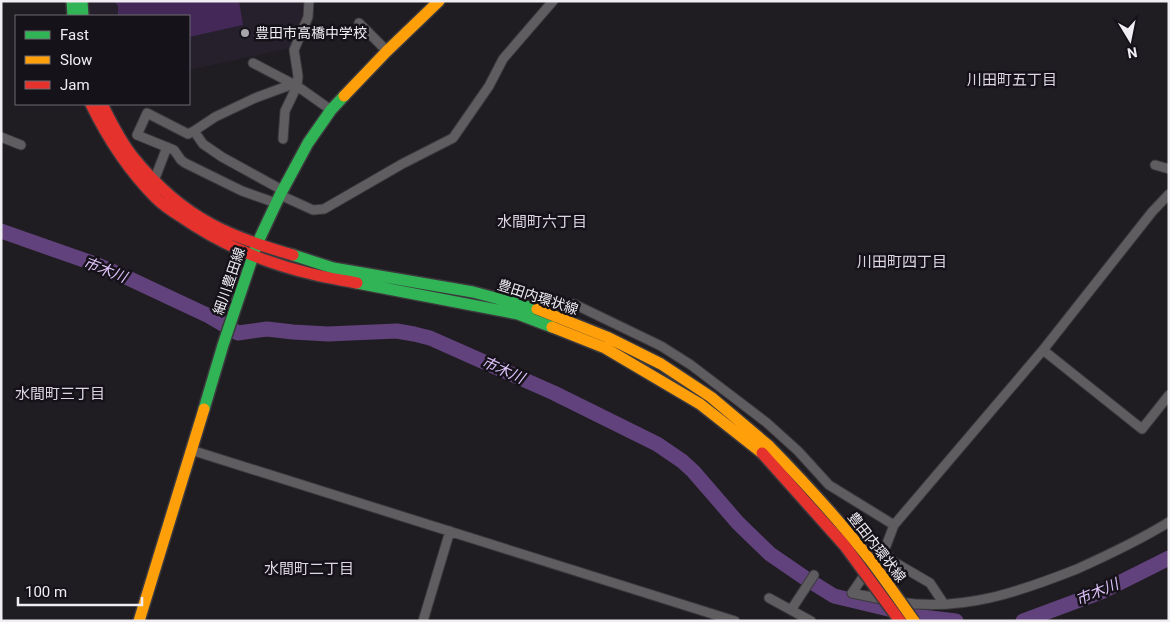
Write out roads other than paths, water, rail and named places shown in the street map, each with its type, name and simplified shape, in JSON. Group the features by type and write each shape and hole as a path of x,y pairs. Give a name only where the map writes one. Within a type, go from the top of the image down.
{"street":[{"path":"72,1 73,15"},
{"path":"82,1 83,15"},
{"path":"284,139 285,111 298,76 294,50 308,17 309,1"},
{"name":"細川豊田線","path":"139,621 233,314 257,244 279,196 308,143 331,110 440,1"},
{"path":"194,131 203,144 279,196 314,210 324,209 402,164 453,138 489,86 503,60 548,3"},
{"path":"359,23 387,52"},
{"path":"253,63 295,85 331,110"},
{"path":"279,196 242,191 181,160 174,150 137,135 147,113 188,134 255,98 295,85"},
{"name":"豊田内環状線","path":"92,105 102,127 115,149 157,199 191,224 213,237 253,256 312,274 518,314 605,348 700,404 765,450 807,485 871,561 914,621"},
{"name":"豊田内環状線","path":"103,105 132,156 154,181 198,217 225,230 257,244 333,268 473,292 539,310 607,337 661,364 711,397 765,450 845,546 900,621"},
{"path":"1,137 21,146"},
{"path":"154,181 167,147"},
{"path":"1155,165 1169,169"},
{"path":"1169,194 1152,212 1044,350 894,524 886,546 852,593 915,605 976,602 1029,587 1104,557 1150,534 1169,522"},
{"path":"574,304 661,346 691,365 767,423 798,451 829,485 894,524"},
{"path":"1044,350 1142,428 1169,395"},
{"path":"191,450 735,621"},
{"path":"423,621 450,531"},
{"path":"882,549 894,562 930,583 944,604"},
{"path":"790,610 814,575"},
{"path":"769,598 811,621"}],"waterway":[{"name":"市木川","path":"1,231 95,264 128,278 209,316 238,333 267,329 328,334 397,331 430,338 554,393 657,444 693,471 738,523 770,554 834,596 922,617 956,621"},
{"name":"市木川","path":"1023,621 1101,592 1169,558"}],"place":[{"name":"豊田市高橋中学校","path":"245,33"}],"district":[{"name":"川田町五丁目","path":"1012,80"},
{"name":"水間町六丁目","path":"542,222"},
{"name":"川田町四丁目","path":"902,262"},
{"name":"水間町三丁目","path":"60,394"},
{"name":"水間町二丁目","path":"309,569"}]}
